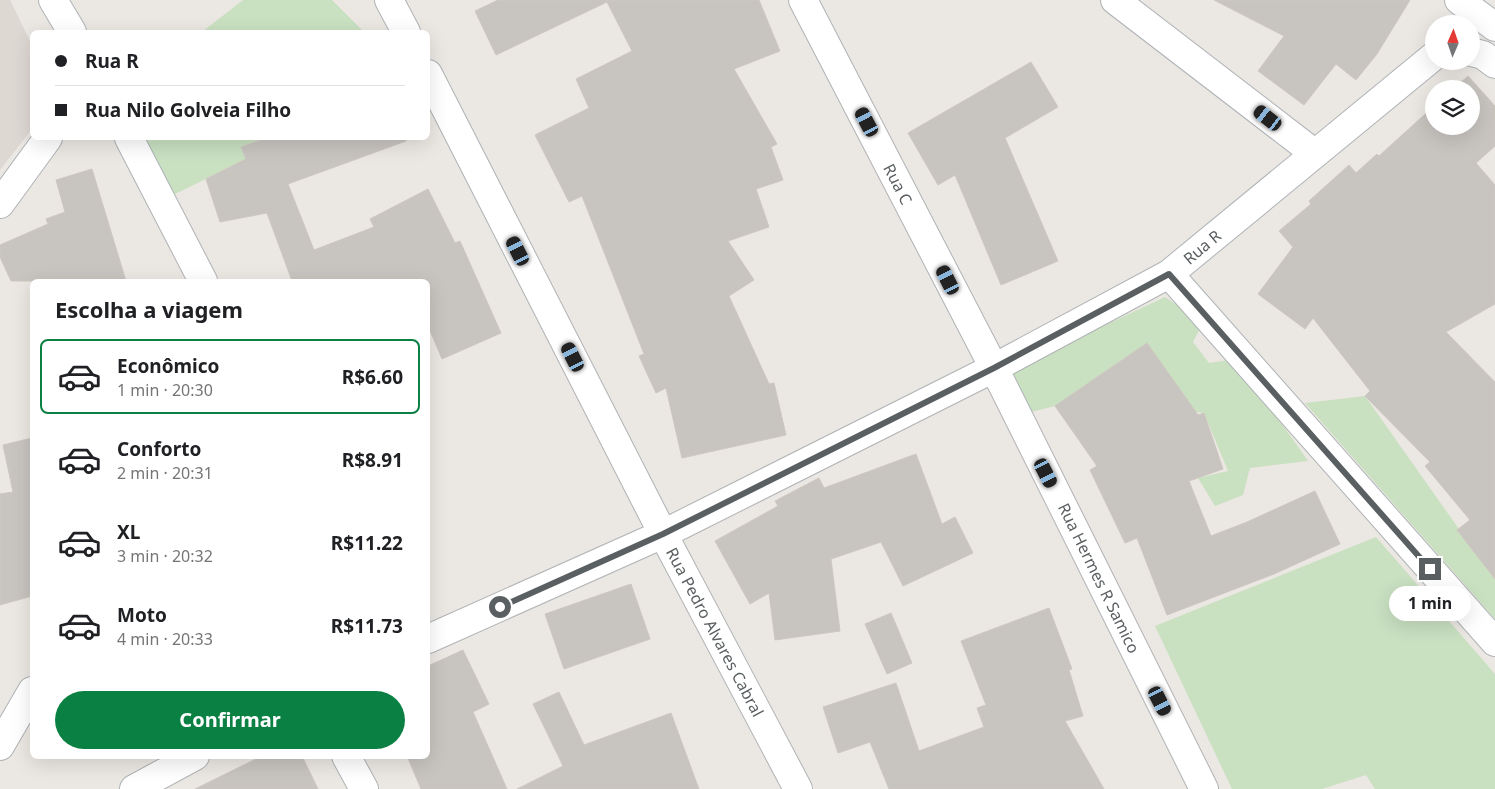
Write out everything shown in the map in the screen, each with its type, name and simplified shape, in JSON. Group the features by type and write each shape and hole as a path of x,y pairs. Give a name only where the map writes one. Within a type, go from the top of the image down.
{"street":[{"path":"53,0 71,30"},
{"path":"389,0 405,30"},
{"name":"Rua C","path":"803,0 994,368"},
{"path":"1115,0 1314,153"},
{"path":"1459,0 1492,21"},
{"path":"1480,54 1495,64"},
{"name":"Rua R","path":"430,638 663,534 994,368 1169,274 1425,63"},
{"name":"Rua Pedro Alvares Cabral","path":"430,78 663,534 798,789"},
{"path":"0,204 47,140"},
{"path":"130,140 202,279"},
{"path":"1169,274 1495,642"},
{"name":"Rua Hermes R Samico","path":"994,368 1204,789"},
{"path":"0,746 30,694"},
{"path":"134,789 189,759"},
{"path":"348,759 364,789"}],"shaded area":[{"path":"0,0 10,0 30,41 30,132 0,170"}],"green space":[{"path":"243,0 332,0 362,30 205,30"},
{"path":"145,140 286,140 173,195"},
{"path":"1165,297 1203,323 1193,342 1209,363 1236,359 1308,461 1250,468 1243,495 1215,506 1198,478 1228,471 1204,413 1162,408 1055,406 1027,413 1008,371"},
{"path":"1365,396 1490,573 1495,570 1495,619 1305,403"},
{"path":"1376,537 1495,674 1495,789 1375,789 1366,775 1322,789 1232,789 1155,626"}],"building":[{"path":"498,0 759,0 780,51 734,69 777,144 771,147 783,180 756,189 769,227 728,241 754,280 729,296 769,384 774,383 786,435 682,458 666,388 656,393 639,356 644,354 582,196 569,202 535,135 589,108 576,79 632,51 607,2 496,55 475,11"},
{"path":"1214,0 1410,0 1377,54 1356,80 1336,64 1304,105 1258,71 1284,36"},
{"path":"1031,62 1058,107 1005,138 1058,261 1001,285 955,175 938,185 908,133"},
{"path":"1468,76 1472,80 1463,80"},
{"path":"1480,89 1495,106 1495,146 1476,163 1495,185 1495,304 1446,332 1495,382 1495,579 1457,530 1470,520 1425,466 1430,462 1365,396 1370,391 1313,318 1305,329 1258,294 1293,247 1279,231 1311,204 1309,201 1349,165 1356,173 1377,154 1379,156 1425,114 1425,135 1480,135"},
{"path":"261,140 406,140 288,184 314,250 374,227 370,219 428,189 455,243 460,241 501,333 442,359 430,331 430,279 291,279 267,213 220,222 206,179 246,159 241,147"},
{"path":"92,169 125,279 30,279 30,281 11,281 0,257 0,245 48,224 46,219 65,212 56,180"},
{"path":"1147,343 1198,415 1204,413 1223,469 1189,481 1211,536 1315,491 1340,544 1274,574 1167,615 1137,538 1125,543 1090,470 1097,466 1055,406"},
{"path":"30,438 30,597 0,605 0,494 13,492 3,445"},
{"path":"916,454 942,524 955,517 973,553 903,586 881,542 831,559 840,631 775,640 769,593 750,604 715,541 778,506 775,501 819,478 824,488"},
{"path":"631,584 650,639 564,669 545,614"},
{"path":"1049,608 1072,669 1069,670 1083,716 1065,721 1104,789 889,789 870,742 838,753 823,707 896,683 919,751 984,727 977,708 986,705 961,641"},
{"path":"891,613 912,663 887,674 865,624"},
{"path":"463,650 489,704 473,712 507,789 421,789 408,759 430,759 430,665"},
{"path":"559,692 584,745 671,713 699,789 517,789 563,766 533,704"},
{"path":"256,759 303,759 318,789 195,789"}],"route":[{"path":"500,607 663,534 994,368 1169,274 1430,569"}]}
